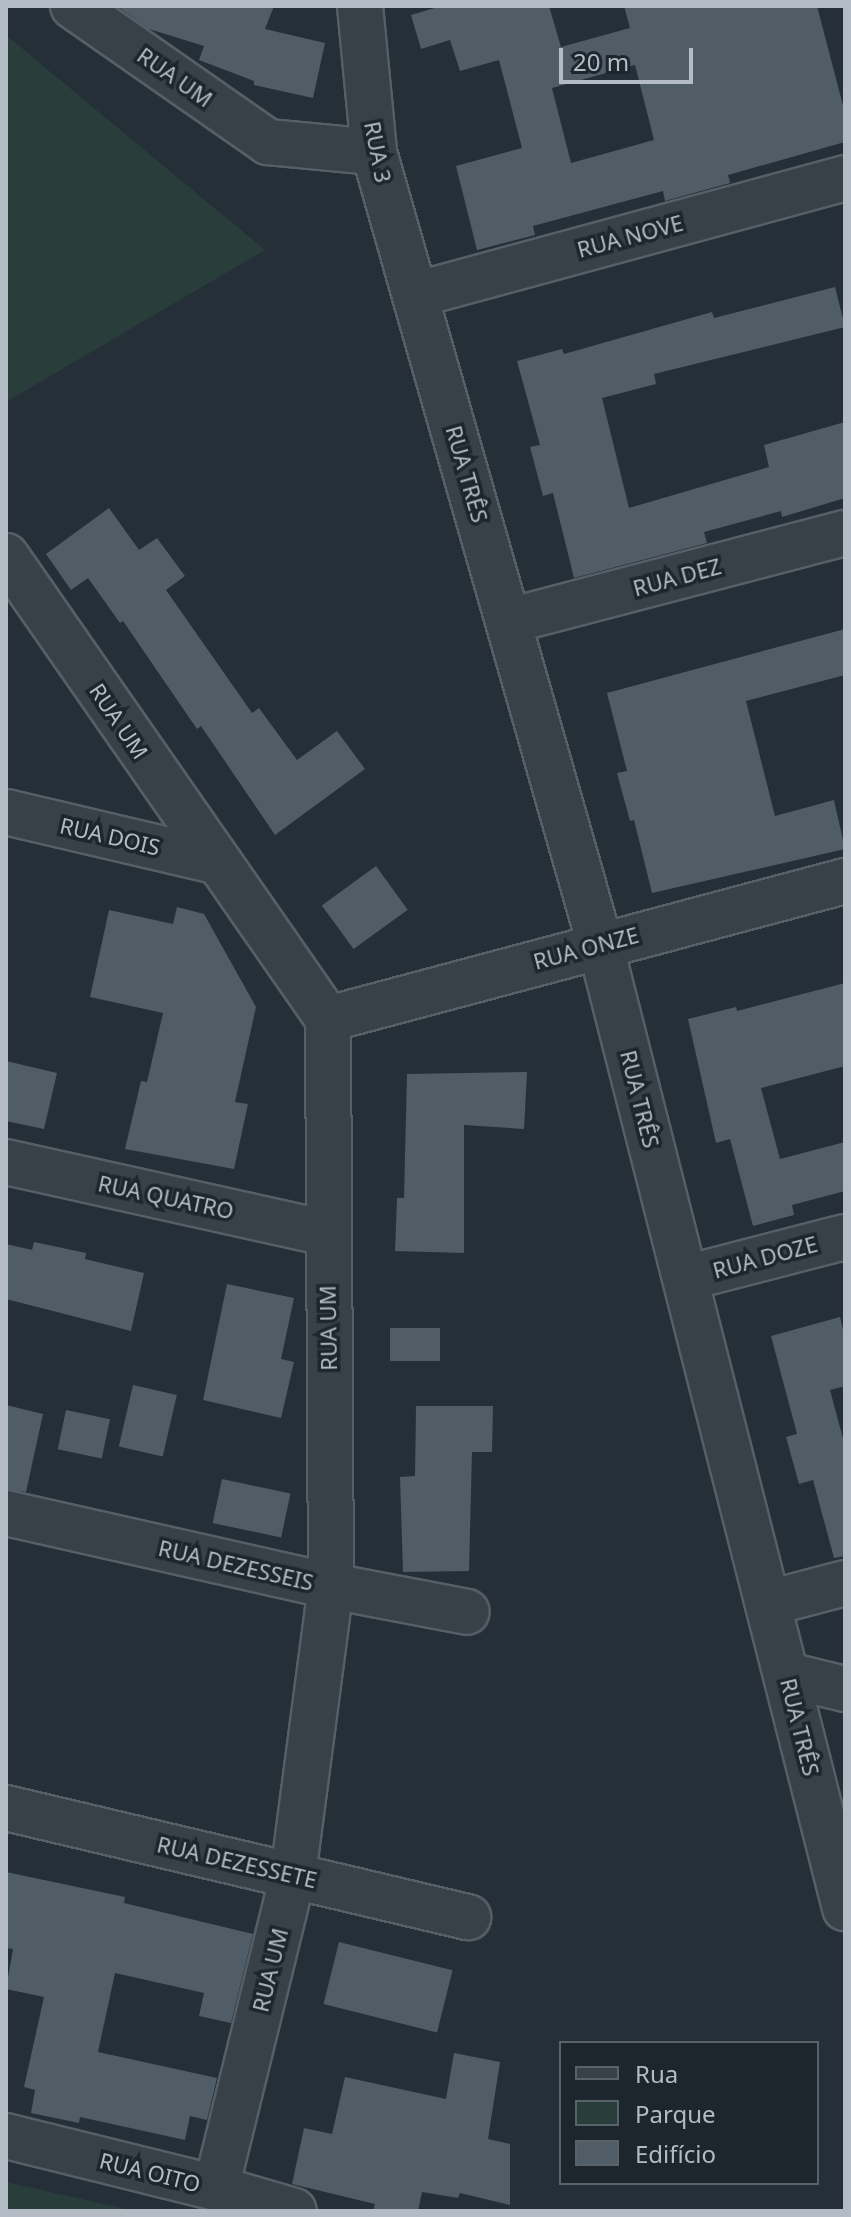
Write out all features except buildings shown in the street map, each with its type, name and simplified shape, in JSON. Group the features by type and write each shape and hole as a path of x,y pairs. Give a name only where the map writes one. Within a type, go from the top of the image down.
{"street":[{"name":"RUA UM","path":"73,6 268,142 374,152"},
{"name":"RUA 3","path":"360,6 374,152 415,295"},
{"name":"RUA NOVE","path":"415,295 845,178"},
{"name":"RUA TRÊS","path":"415,295 600,944 845,1908"},
{"name":"RUA DEZ","path":"509,621 845,533"},
{"name":"RUA UM","path":"6,556 215,861 328,1019 331,1586 293,1875 216,2188"},
{"name":"RUA DOIS","path":"6,812 215,861"},
{"name":"RUA ONZE","path":"328,1019 845,881"},
{"name":"RUA QUATRO","path":"6,1162 327,1233"},
{"name":"RUA DOZE","path":"686,1278 845,1237"},
{"name":"RUA DEZESSEIS","path":"6,1513 331,1586 467,1612"},
{"path":"769,1603 845,1583"},
{"path":"787,1675 845,1689"},
{"name":"RUA DEZESSETE","path":"6,1808 468,1917"},
{"name":"RUA OITO","path":"6,2136 216,2188 294,2211"}],"green space":[{"path":"6,35 265,250 6,402"},
{"path":"6,2182 135,2211 6,2211"}]}
